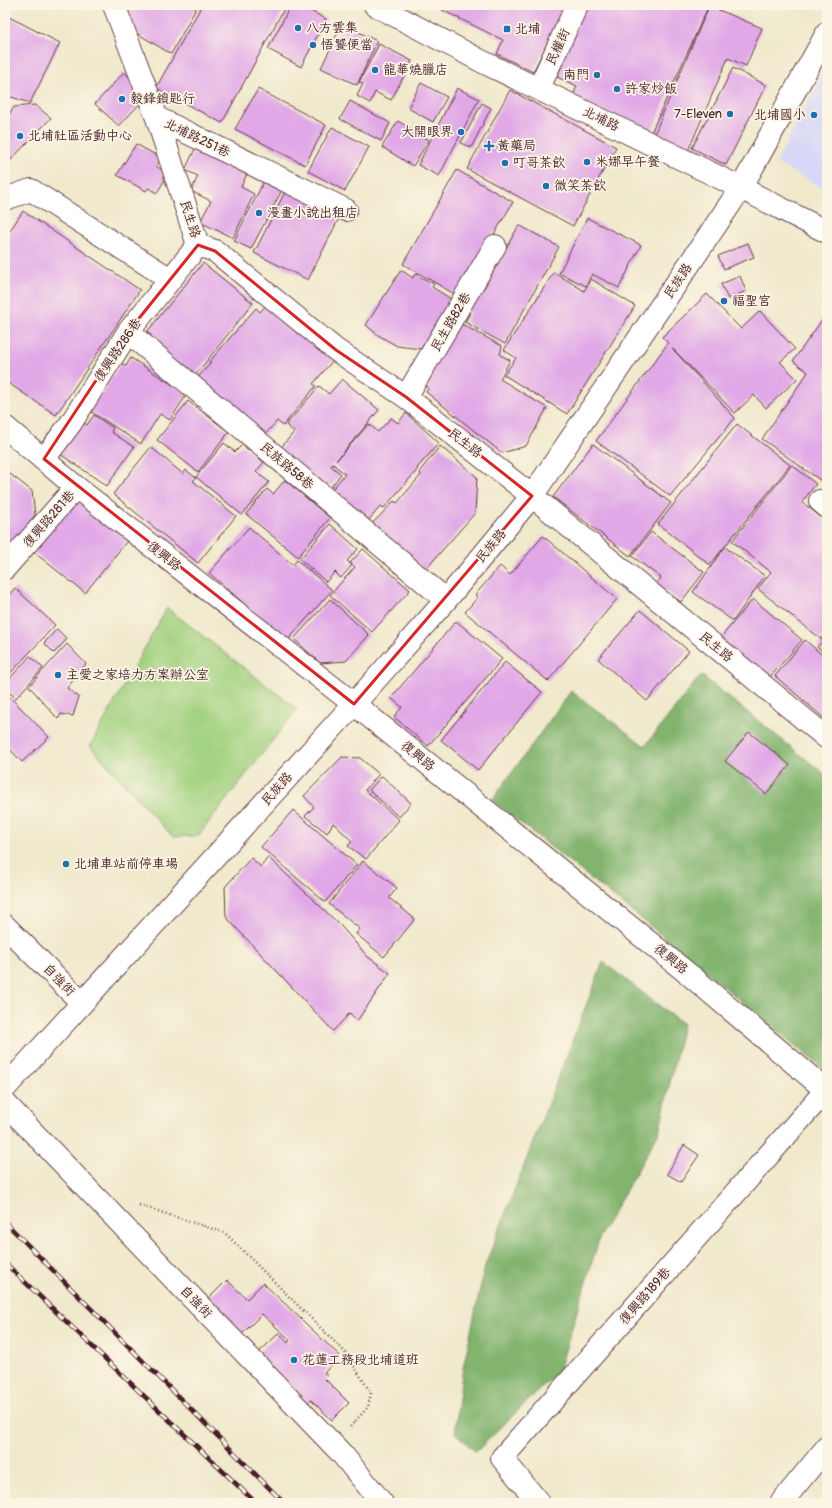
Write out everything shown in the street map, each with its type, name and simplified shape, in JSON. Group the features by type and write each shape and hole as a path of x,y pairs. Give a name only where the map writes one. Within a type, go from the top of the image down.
{"street":[{"name":"北埔路251巷","path":"114,5 157,118 346,210"},
{"name":"北埔路","path":"375,5 483,62 539,88 827,232"},
{"name":"民權街","path":"539,88 577,5"},
{"name":"民族路","path":"82,1003 354,704 446,600 532,496 741,188 827,33"},
{"name":"民生路","path":"157,118 198,245 215,251 336,350 406,397 532,496 827,738"},
{"path":"5,199 32,190 170,279"},
{"name":"復興路286巷","path":"44,459 71,422 128,332 198,245"},
{"name":"民生路82巷","path":"406,397 495,246"},
{"name":"民族路58巷","path":"128,332 446,600"},
{"name":"復興路","path":"5,428 76,487 354,704 691,976 827,1090"},
{"name":"復興路281巷","path":"5,568 76,487"},
{"name":"自強街","path":"5,926 82,1003 5,1088"},
{"name":"復興路189巷","path":"539,1503 502,1458 827,1090"},
{"name":"自強街","path":"5,1103 334,1446 382,1503"},
{"path":"781,1503 827,1446"}],"path":[{"path":"137,1204 225,1233 345,1352 371,1394 368,1407 334,1446"}],"highlighted area":[{"path":"198,245 215,251 336,350 406,397 532,496 354,704 44,459 128,332"}],"shaded area":[{"name":"北埔國小","path":"827,67 827,190 776,163"}],"green space":[{"path":"167,608 297,709 198,836 173,837 90,746"},
{"path":"701,675 827,776 827,1072 649,925 492,800 571,691 645,746"},
{"path":"603,962 683,1024 659,1132 600,1236 559,1370 476,1452 455,1433 462,1373 485,1266"}],"building":[{"path":"122,5 198,5 171,54 130,29"},
{"path":"202,5 286,5 222,123 156,88"},
{"path":"291,5 299,5 326,19 301,67 268,49"},
{"path":"445,5 566,5 533,72 497,54 503,40 442,10"},
{"path":"586,5 709,5 651,133 572,98 577,86 557,77 564,61 561,60"},
{"path":"709,6 762,28 746,66 728,58 688,151 653,137"},
{"path":"5,15 60,43 30,103 8,96 5,102"},
{"path":"342,24 377,41 357,85 321,68"},
{"path":"379,44 412,61 391,100 375,92 370,103 357,96 363,84 359,82"},
{"name":"7-Eleven","path":"733,68 766,85 726,165 692,148"},
{"name":"毅鋒鎖匙行","path":"124,72 148,95 119,126 95,104"},
{"path":"421,83 447,97 433,122 408,108"},
{"path":"457,88 479,99 439,176 418,165"},
{"path":"258,89 326,125 305,165 235,129"},
{"path":"510,90 616,147 573,226 467,169"},
{"path":"350,101 390,123 381,141 340,119"},
{"path":"482,103 491,108 471,148 461,143"},
{"name":"北埔社區活動中心","path":"35,105 51,118 6,165 5,120 14,107"},
{"path":"398,121 429,140 413,166 382,147"},
{"path":"332,127 369,147 345,191 308,171"},
{"path":"136,144 161,158 156,166 168,174 157,193 148,188 146,191 117,175"},
{"path":"195,149 247,174 241,187 254,194 233,238 200,222 211,201 191,191 198,176 185,170"},
{"path":"457,170 513,202 458,296 403,264"},
{"name":"漫畫小說出租店","path":"266,177 284,186 251,249 234,241"},
{"path":"286,190 340,216 308,280 254,253"},
{"path":"23,211 140,290 56,415 5,381 5,238"},
{"path":"587,218 641,245 619,288 592,274 586,286 559,273"},
{"path":"519,225 559,247 505,344 465,322 470,313 466,310 479,285 484,288"},
{"path":"748,243 754,257 724,269 718,256"},
{"path":"203,263 253,303 193,378 147,341 151,335 147,332"},
{"path":"401,270 413,278 415,274 434,284 432,287 451,299 421,349 397,346 378,335 366,325"},
{"path":"554,272 584,291 591,279 635,306 567,414 504,375 516,358 504,350"},
{"path":"740,276 746,291 728,299 721,284"},
{"path":"707,294 741,329 760,311 795,349 780,362 797,379 766,408 754,395 735,413 672,348 735,418 670,496 596,441 668,343 662,337"},
{"path":"268,303 334,359 313,384 316,386 283,426 277,421 262,438 196,379 256,308 260,312"},
{"path":"827,313 827,485 762,439 808,372 793,361"},
{"path":"456,321 502,346 500,355 510,360 500,379 547,408 526,446 502,453 426,392 429,388 422,382"},
{"path":"131,358 187,394 170,420 160,414 141,444 87,409 101,395 121,363 126,366"},
{"path":"342,379 379,410 336,461 369,424 378,432 391,418 398,423 406,413 439,443 384,508 381,506 366,523 330,492 345,474 333,464 331,466 341,474 327,492 278,451 294,432 286,425 319,386 329,394"},
{"path":"188,401 229,432 198,472 157,440"},
{"path":"94,415 113,428 111,432 134,447 107,486 60,454 83,422 87,425"},
{"path":"737,424 790,465 710,565 658,524"},
{"path":"224,443 235,452 242,445 264,462 256,472 269,482 242,515 196,477"},
{"path":"593,444 671,503 630,556 553,497"},
{"path":"440,446 477,477 475,513 425,570 371,525 394,501 397,503 421,475 420,471"},
{"path":"151,447 183,474 186,470 196,478 193,481 236,516 198,563 113,494"},
{"path":"792,465 816,484 802,502 827,522 827,631 821,639 758,589 771,572 732,541"},
{"path":"5,470 32,491 35,515 5,554"},
{"path":"285,480 330,518 298,557 246,514 267,489 273,494"},
{"path":"66,494 135,531 85,593 25,545"},
{"path":"330,524 358,549 347,561 352,565 341,578 335,572 326,582 300,559"},
{"path":"249,527 293,565 297,560 332,590 287,641 209,573"},
{"path":"651,532 704,572 681,602 656,584 661,578 632,556"},
{"path":"543,536 617,599 548,681 465,612 478,597 475,595 500,566 510,575"},
{"path":"725,547 765,576 733,621 693,592"},
{"path":"363,549 410,590 372,632 330,595 355,567 350,563"},
{"path":"15,588 55,625 5,679 5,599"},
{"path":"330,599 369,635 346,661 320,663 294,639"},
{"path":"753,599 802,640 765,683 717,642"},
{"path":"640,610 689,651 647,701 598,659"},
{"path":"456,621 502,659 428,746 394,717 402,707 391,698"},
{"path":"57,629 67,639 54,653 44,643"},
{"path":"827,636 827,655 817,647"},
{"path":"805,640 827,659 826,720 775,676"},
{"name":"主愛之家培力方案辦公室","path":"67,644 86,664 67,688 79,697 73,716 61,714 58,719 29,686"},
{"path":"30,656 43,668 16,698 5,689 5,684"},
{"path":"505,662 542,692 478,770 441,740"},
{"path":"10,697 49,737 22,762 5,744 5,702"},
{"path":"749,732 790,765 766,794 725,761"},
{"path":"342,757 360,758 379,774 365,790 399,820 366,859 348,846 352,841 333,823 327,833 305,816 314,807 304,796"},
{"path":"382,776 411,803 399,817 369,790"},
{"path":"293,810 357,865 325,902 261,847"},
{"path":"268,857 339,924 368,957 390,973 357,1021 350,1013 333,1031 226,917 225,887 251,858 261,867"},
{"path":"363,861 397,888 389,898 415,919 384,957 356,934 360,929 329,904"},
{"path":"684,1145 699,1155 681,1182 667,1174"},
{"path":"227,1280 247,1299 263,1283 340,1356 324,1373 328,1376 325,1379 349,1403 332,1420 311,1400 303,1408 253,1358 279,1333 288,1343 290,1340 262,1314 238,1338 203,1304"}],"railway":[{"path":"5,1222 284,1503"},
{"path":"5,1263 256,1503"}],"place":[{"name":"八方雲集","path":"298,28"},
{"name":"北埔","path":"507,29"},
{"name":"悟饕便當","path":"313,45"},
{"name":"龍華燒臘店","path":"375,70"},
{"name":"南門","path":"597,75"},
{"name":"許家炒飯","path":"617,89"},
{"name":"毅鋒鎖匙行","path":"122,99"},
{"name":"7-Eleven","path":"730,114"},
{"name":"北埔國小","path":"814,115"},
{"name":"大開眼界","path":"461,132"},
{"name":"北埔社區活動中心","path":"20,136"},
{"name":"黃藥局","path":"489,146"},
{"name":"米娜早午餐","path":"587,162"},
{"name":"叮哥茶飲","path":"505,163"},
{"name":"微笑茶飲","path":"546,186"},
{"name":"漫畫小說出租店","path":"259,213"},
{"name":"福聖宮","path":"724,301"},
{"name":"主愛之家培力方案辦公室","path":"58,675"},
{"name":"北埔車站前停車場","path":"66,864"},
{"name":"花蓮工務段北埔道班","path":"294,1360"}]}
